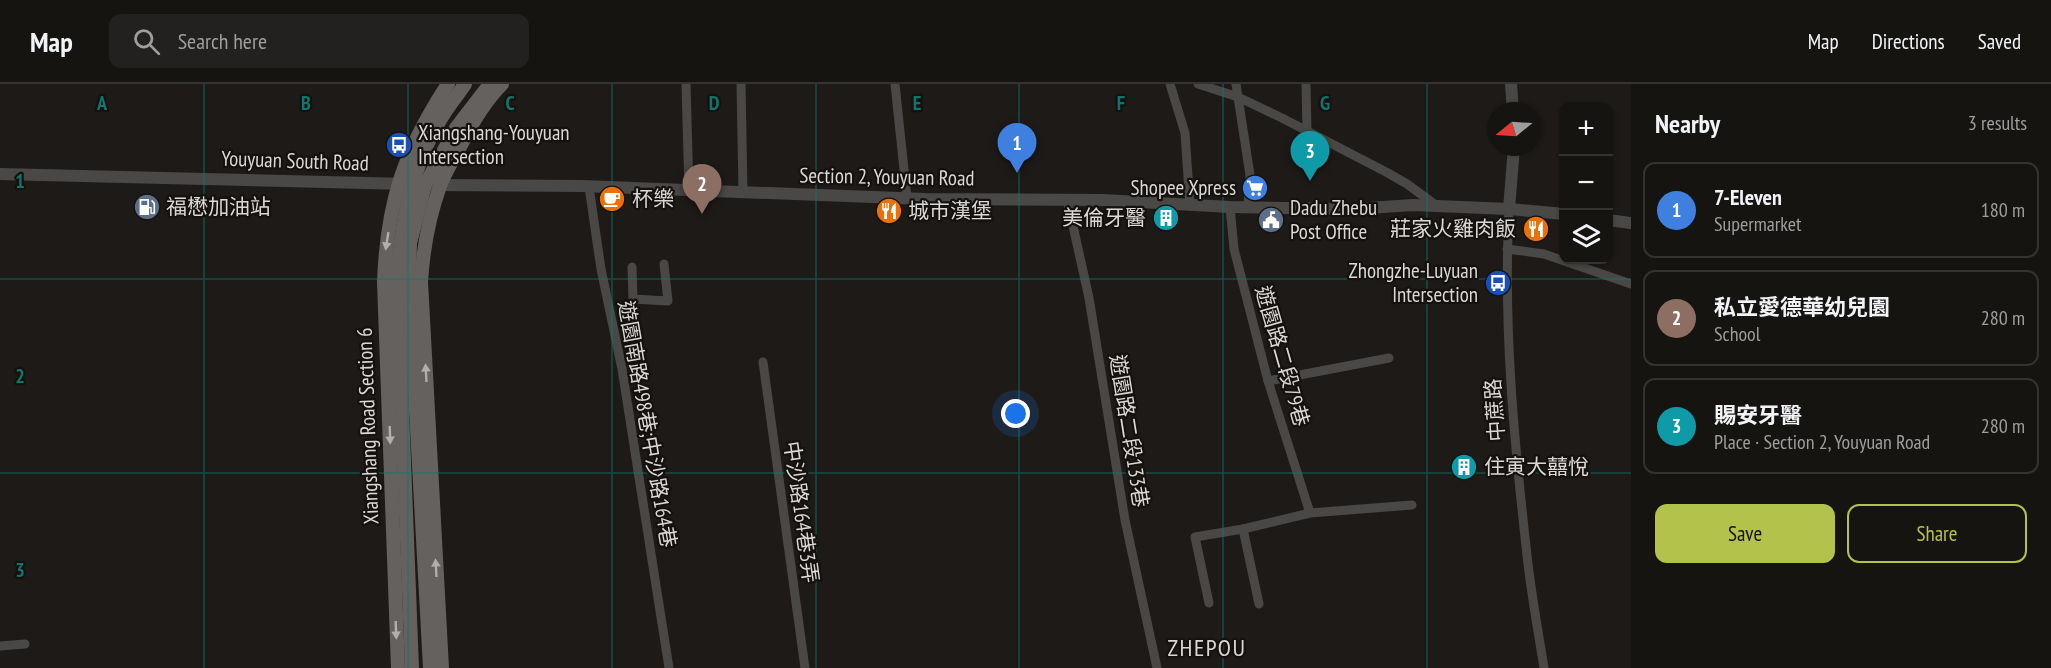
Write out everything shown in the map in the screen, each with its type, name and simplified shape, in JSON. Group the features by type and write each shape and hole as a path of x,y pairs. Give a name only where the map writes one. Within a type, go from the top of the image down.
{"main road":[{"name":"Xiangshang Road Section 6","path":"398,668 384,282 386,245 398,183 414,142 448,84"},
{"path":"430,668 409,281 411,243 421,158 439,121 465,84"},
{"path":"419,184 456,128 490,84"},
{"path":"442,668 421,282 422,259 428,224 440,185 480,111 502,84"},
{"name":"Xiangshang Road Section 6","path":"412,668 397,281 405,212 419,184"}],"street":[{"path":"686,84 689,191"},
{"path":"741,84 743,192"},
{"path":"895,84 908,198"},
{"path":"1170,84 1185,133 1190,206"},
{"path":"1198,84 1238,98 1388,173 1437,206"},
{"path":"1236,84 1250,175 1248,206"},
{"path":"1306,84 1307,133"},
{"path":"1511,84 1512,102"},
{"name":"中蔗路","path":"1513,156 1507,249 1507,304 1513,407 1527,557 1544,668"},
{"name":"Youyuan South Road","path":"0,174 589,187"},
{"name":"Section 2, Youyuan Road","path":"589,187 908,198 1067,199 1230,207 1352,209 1413,205 1559,214"},
{"name":"遊園南路498巷;中沙路164巷","path":"589,187 600,269 622,369 669,668"},
{"name":"遊園路二段133巷","path":"1067,199 1089,298 1125,520 1156,668"},
{"name":"遊園路二段79巷","path":"1230,207 1234,249 1268,381 1310,513"},
{"path":"1613,221 1631,223"},
{"path":"1507,249 1544,254 1631,284"},
{"path":"632,267 633,299 668,301 664,264"},
{"path":"1268,381 1389,358"},
{"name":"中沙路164巷3弄","path":"763,362 805,668"},
{"path":"1209,603 1195,537 1243,529 1310,513 1412,505"},
{"path":"1243,529 1259,604"},
{"path":"0,646 25,644"}],"place":[{"name":"Xiangshang-Youyuan Intersection","path":"399,145"},
{"name":"7-Eleven","path":"1017,173"},
{"name":"賜安牙醫","path":"1310,181"},
{"name":"Shopee Xpress","path":"1255,188"},
{"name":"杯樂","path":"612,199"},
{"name":"福懋加油站","path":"147,207"},
{"name":"城市漢堡","path":"889,211"},
{"name":"私立愛德華幼兒園","path":"702,214"},
{"name":"美倫牙醫","path":"1166,218"},
{"name":"Dadu Zhebu Post Office","path":"1271,220"},
{"name":"莊家火雞肉飯","path":"1536,229"},
{"name":"Zhongzhe-Luyuan Intersection","path":"1498,283"},
{"name":"住寅大囍悅","path":"1464,467"}],"district":[{"name":"ZHEPOU","path":"1207,648"}]}
